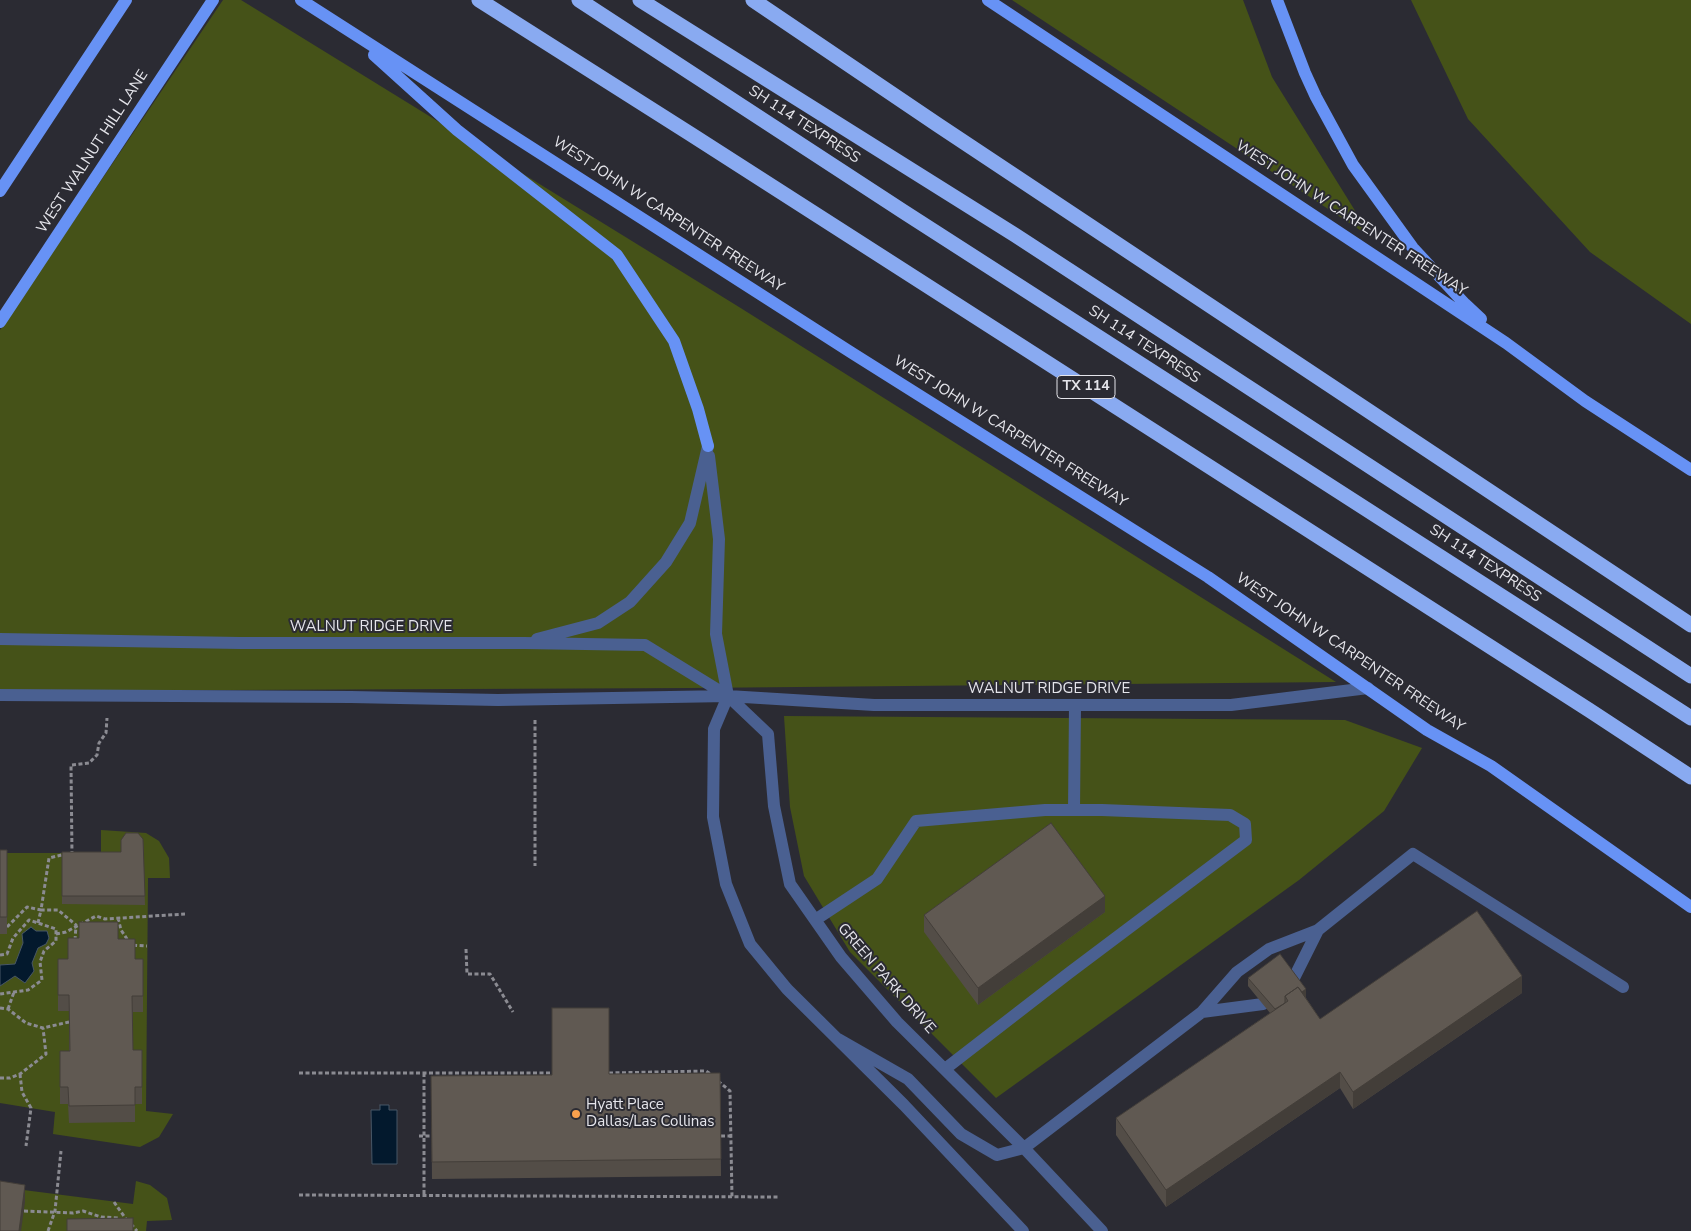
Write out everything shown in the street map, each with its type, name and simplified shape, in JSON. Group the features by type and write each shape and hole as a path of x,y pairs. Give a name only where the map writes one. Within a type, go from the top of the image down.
{"highway":[{"name":"TX 114","path":"479,0 684,129 1691,777"},
{"name":"SH 114 TEXPRESS","path":"579,0 904,212 1691,718"},
{"name":"SH 114 TEXPRESS","path":"640,0 1015,235 1691,676"},
{"path":"656,0 675,22"},
{"path":"753,0 1691,625"}],"main road":[{"path":"0,191 126,0"},
{"name":"WEST WALNUT HILL LANE","path":"0,322 212,0"},
{"name":"WEST JOHN W CARPENTER FREEWAY","path":"301,0 860,358 1208,577 1427,730 1491,766 1691,907"},
{"name":"WEST JOHN W CARPENTER FREEWAY","path":"988,0 1506,343 1585,401 1691,470"},
{"path":"1277,0 1313,89 1354,165 1413,248 1465,304 1506,343"},
{"path":"346,30 457,130 617,255 674,341 698,409 708,446"}],"street":[{"path":"524,643 598,623 630,602 666,562 690,523 708,446"},
{"path":"708,446 719,539 716,634 728,696 714,729 713,817 726,884 750,944 787,989 904,1104 1023,1231"},
{"name":"WALNUT RIDGE DRIVE","path":"0,639 240,643 645,645 728,696"},
{"name":"WALNUT RIDGE DRIVE","path":"0,695 498,700 728,696 874,705 1232,705 1368,688"},
{"name":"GREEN PARK DRIVE","path":"728,696 768,734 774,806 790,884 815,920 841,957 891,1015 1024,1148 1102,1231"},
{"path":"1074,810 1075,705"},
{"path":"815,920 876,879 916,821 1044,810 1074,810 1230,815 1245,824 1246,840 945,1069"},
{"path":"838,1040 908,1079 961,1134 997,1155 1024,1148 1202,1012 1236,972 1269,949 1318,930 1413,854 1623,988"},
{"path":"1293,980 1318,930"},
{"path":"1202,1012 1263,1004"}],"path":[{"path":"535,717 535,866"},
{"path":"72,861 71,765 89,763 97,755 99,743 106,733 106,718 115,718"},
{"path":"38,923 49,858 72,853"},
{"path":"7,927 27,907 41,910 58,910 76,925"},
{"path":"56,934 66,932 96,916 105,919 185,914"},
{"path":"118,918 121,930 131,945 147,946"},
{"path":"102,926 105,919"},
{"path":"0,955 8,954 13,938 29,920 56,929 56,941 44,951 40,962 42,980 28,990 0,994"},
{"path":"74,949 76,925"},
{"path":"466,950 467,974 490,974 513,1012"},
{"path":"8,1010 14,992"},
{"path":"0,1008 8,1010 26,1023 43,1028 69,1022"},
{"path":"0,1078 10,1078 20,1074 46,1054 43,1028"},
{"path":"609,1073 706,1071 730,1091 732,1196"},
{"path":"299,1073 552,1073"},
{"path":"424,1073 424,1196"},
{"path":"20,1074 22,1092 31,1108 26,1146"},
{"path":"419,1136 432,1136"},
{"path":"721,1136 731,1136"},
{"path":"48,1231 55,1211 61,1151"},
{"path":"299,1195 778,1197"},
{"path":"114,1202 137,1231"},
{"path":"24,1210 73,1213 84,1210 101,1217 126,1218"}],"green space":[{"path":"223,0 241,0 739,307 1336,682 690,688 0,691 0,330"},
{"path":"1012,0 1243,0 1272,77 1372,238"},
{"path":"1411,0 1691,0 1691,324 1590,252 1468,119"},
{"path":"784,716 1345,720 1422,748 1384,811 1299,880 996,1098 850,952 804,876 790,807"},
{"path":"101,830 146,833 159,841 169,858 170,878 148,878 146,1111 173,1114 159,1137 140,1147 53,1134 55,1112 0,1103 0,853 101,853"},
{"path":"136,1181 150,1185 167,1198 172,1220 147,1221 146,1231 0,1231 0,1187 133,1204"}],"water":[{"path":"31,927 36,931 47,931 49,938 46,944 38,948 32,963 34,971 25,983 15,976 0,986 0,965 15,964 23,943 22,934"},
{"path":"380,1105 389,1105 389,1110 397,1110 397,1164 372,1164 371,1110 380,1110"}],"building":[{"path":"1051,823 1105,896 978,988 924,915"},
{"path":"126,833 138,833 143,839 145,896 62,896 62,852 121,852 121,840"},
{"path":"0,850 7,850 7,917 0,917"},
{"path":"1477,911 1522,976 1353,1092 1340,1072 1166,1190 1116,1118 1288,1001 1285,996 1298,987 1320,1019"},
{"path":"79,922 118,922 118,939 135,939 135,959 143,959 143,996 132,996 133,1050 142,1050 142,1087 135,1087 135,1105 69,1106 68,1087 60,1087 60,1051 70,1051 69,995 58,995 58,959 68,959 68,938 79,938"},
{"path":"1280,954 1306,989 1302,992 1298,987 1285,996 1285,1003 1275,1009 1248,978"},
{"name":"Hyatt Place Dallas/Las Collinas","path":"552,1008 609,1008 609,1074 720,1073 721,1159 432,1162 431,1076 552,1075"},
{"path":"0,1181 25,1185 19,1231 0,1231"},
{"path":"133,1218 133,1231 67,1231 67,1219"}],"place":[{"name":"Hyatt Place Dallas/Las Collinas","path":"576,1114"}]}
